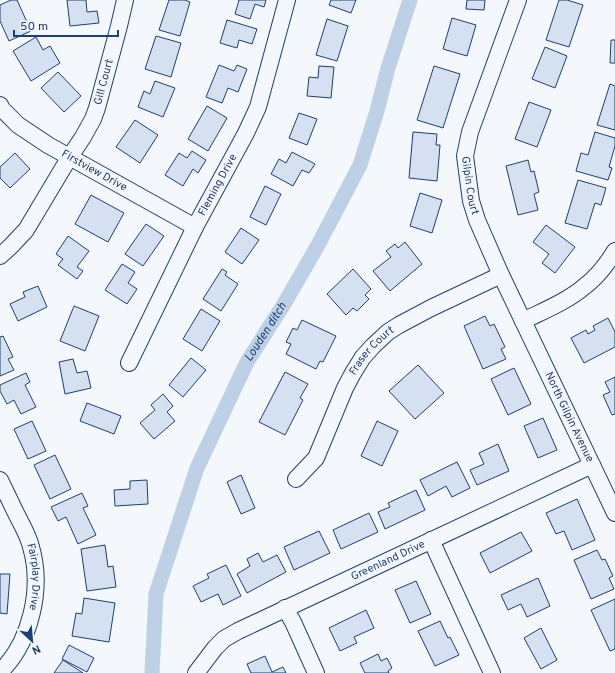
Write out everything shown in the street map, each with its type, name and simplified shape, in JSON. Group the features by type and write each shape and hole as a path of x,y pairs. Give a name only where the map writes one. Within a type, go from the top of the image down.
{"street":[{"name":"Gill Court","path":"0,256 26,230 93,119 125,0"},
{"name":"Fleming Drive","path":"129,363 195,227 258,108 287,0"},
{"name":"Gilpin Court","path":"518,0 470,132 465,156 471,201 477,220 523,321"},
{"name":"Firstview Drive","path":"0,105 18,125 48,145 195,227"},
{"path":"523,321 585,287 594,279 615,251"},
{"name":"Fraser Court","path":"296,479 316,458 345,388 353,373 373,346 388,332 399,325 430,308 501,275"},
{"name":"North Gilpin Avenue","path":"523,321 615,513"},
{"name":"Greenland Drive","path":"196,673 214,648 224,639 238,631 592,465"},
{"name":"Fairplay Drive","path":"0,480 31,546 35,568 36,590 33,610 27,629 7,666 0,672"},
{"path":"431,540 492,673"},
{"path":"285,608 316,673"}],"building":[{"path":"11,0 17,0 31,31 9,41 0,21 0,5"},
{"path":"67,0 86,0 87,12 97,11 99,23 70,26"},
{"path":"169,0 185,0 190,2 180,36 159,30"},
{"path":"239,0 266,0 264,7 255,4 250,19 235,14"},
{"path":"331,0 356,0 351,13 329,5"},
{"path":"467,0 485,0 484,10 466,9"},
{"path":"559,0 567,0 583,5 569,47 546,40"},
{"path":"452,18 476,25 467,56 443,49"},
{"path":"327,19 348,26 337,61 316,55"},
{"path":"227,20 257,29 252,44 239,40 237,48 220,43"},
{"path":"156,36 181,43 171,77 145,69"},
{"path":"36,37 43,50 50,46 60,63 31,81 13,51"},
{"path":"611,40 615,40 615,63 610,63"},
{"path":"545,47 567,56 555,88 532,79"},
{"path":"219,65 234,71 237,65 247,69 238,92 228,88 222,103 206,97"},
{"path":"319,66 334,67 331,98 307,96 309,77 318,78"},
{"path":"434,66 460,74 443,128 417,120"},
{"path":"58,72 81,96 64,112 41,88"},
{"path":"155,81 175,88 163,117 138,107 144,91 150,94"},
{"path":"610,84 615,86 615,130 597,125"},
{"path":"529,102 551,110 537,147 515,139"},
{"path":"207,106 227,118 208,151 188,139"},
{"path":"299,113 317,119 307,145 289,138"},
{"path":"135,120 158,135 140,163 116,147"},
{"path":"413,132 437,134 436,145 440,145 437,181 409,178"},
{"path":"595,132 615,138 615,146 609,167 612,168 608,180 576,171 581,153 588,155"},
{"path":"192,151 206,160 198,173 193,169 183,186 165,175 179,153 187,158"},
{"path":"292,152 315,164 309,173 302,170 293,186 271,174 279,159 286,163"},
{"path":"15,153 30,169 10,188 0,178 0,167"},
{"path":"528,160 531,172 534,171 539,192 534,194 538,210 518,215 506,166"},
{"path":"578,180 606,188 601,205 595,203 587,229 565,223"},
{"path":"265,186 281,194 266,225 250,217"},
{"path":"420,193 442,200 432,233 410,226"},
{"path":"91,195 124,213 108,242 75,224"},
{"path":"146,224 164,236 143,266 125,254"},
{"path":"546,225 575,247 555,273 542,263 549,254 533,242"},
{"path":"241,228 259,240 242,264 225,252"},
{"path":"68,236 89,251 77,267 83,271 77,279 58,265 63,259 56,254"},
{"path":"405,242 422,264 390,291 373,271 391,257 386,251 395,244 398,248"},
{"path":"122,264 135,272 128,283 137,289 127,304 105,290"},
{"path":"222,269 227,272 225,275 238,284 221,311 203,299"},
{"path":"353,269 371,289 365,295 369,299 357,311 353,308 346,315 327,294"},
{"path":"38,286 47,307 18,321 10,304 25,297 23,292"},
{"path":"74,306 99,316 85,351 60,341"},
{"path":"201,309 220,321 202,351 183,339"},
{"path":"485,316 490,326 494,324 505,347 501,349 506,359 483,369 464,326"},
{"path":"608,318 615,332 615,347 584,363 571,338 586,330 588,334 595,330 593,326"},
{"path":"302,320 336,336 323,362 320,361 316,369 286,354 291,344 286,342 293,328 297,330"},
{"path":"3,336 13,357 8,359 14,370 0,376 0,337"},
{"path":"191,358 206,370 183,397 169,385"},
{"path":"73,359 77,373 87,371 91,388 65,394 59,362"},
{"path":"418,365 444,393 415,419 389,391"},
{"path":"514,368 531,404 508,415 491,379"},
{"path":"285,372 308,384 300,398 303,400 285,435 259,422"},
{"path":"26,373 30,382 25,385 36,407 21,414 14,400 7,404 0,391 0,385"},
{"path":"615,377 615,414 612,415 603,395 610,392 605,382"},
{"path":"163,394 173,406 167,412 175,421 154,439 140,423 155,410 151,405"},
{"path":"87,403 121,416 114,434 80,421"},
{"path":"543,418 557,450 538,458 524,426"},
{"path":"32,421 46,451 28,459 14,429"},
{"path":"377,421 398,431 382,466 361,456"},
{"path":"498,444 509,471 477,485 470,470 484,464 479,453"},
{"path":"55,455 71,489 50,499 34,465"},
{"path":"457,462 470,488 452,497 446,486 428,496 420,480"},
{"path":"241,475 255,508 241,514 227,482"},
{"path":"147,480 148,504 115,506 114,490 130,489 130,481"},
{"path":"416,490 425,510 385,529 378,512 390,507 388,503"},
{"path":"82,493 88,506 83,508 96,535 78,544 66,517 58,521 51,507"},
{"path":"577,499 595,540 572,550 564,531 556,534 546,513"},
{"path":"369,513 378,532 341,549 333,530"},
{"path":"319,531 330,553 294,570 284,547"},
{"path":"521,532 532,551 490,573 480,553"},
{"path":"105,545 108,567 113,566 116,587 87,591 81,549"},
{"path":"597,550 602,560 605,559 613,576 609,578 614,589 591,599 574,560"},
{"path":"258,553 263,562 277,555 286,572 247,593 237,574 250,566 247,559"},
{"path":"226,565 241,596 223,605 218,594 201,602 193,586 209,578 207,574"},
{"path":"0,574 10,574 7,614 0,613"},
{"path":"538,578 550,606 527,617 521,604 508,610 501,595"},
{"path":"416,581 431,614 410,623 395,590"},
{"path":"84,598 115,603 109,642 72,636 76,613 82,614"},
{"path":"615,599 615,649 610,651 591,610"},
{"path":"366,610 374,628 354,637 357,643 340,651 329,628"},
{"path":"440,621 448,638 450,637 459,655 435,666 418,631"},
{"path":"541,628 557,660 541,669 524,638"},
{"path":"69,645 94,658 87,672 62,659"},
{"path":"378,654 381,661 387,658 392,668 388,671 389,673 365,673 360,663"},
{"path":"265,656 272,672 283,667 286,673 251,673 247,664"},
{"path":"63,660 83,673 54,673"}],"waterway":[{"name":"Louden ditch","path":"152,673 156,594 197,468 247,362 284,304 318,245 360,165 377,111 388,68 410,0"}]}
